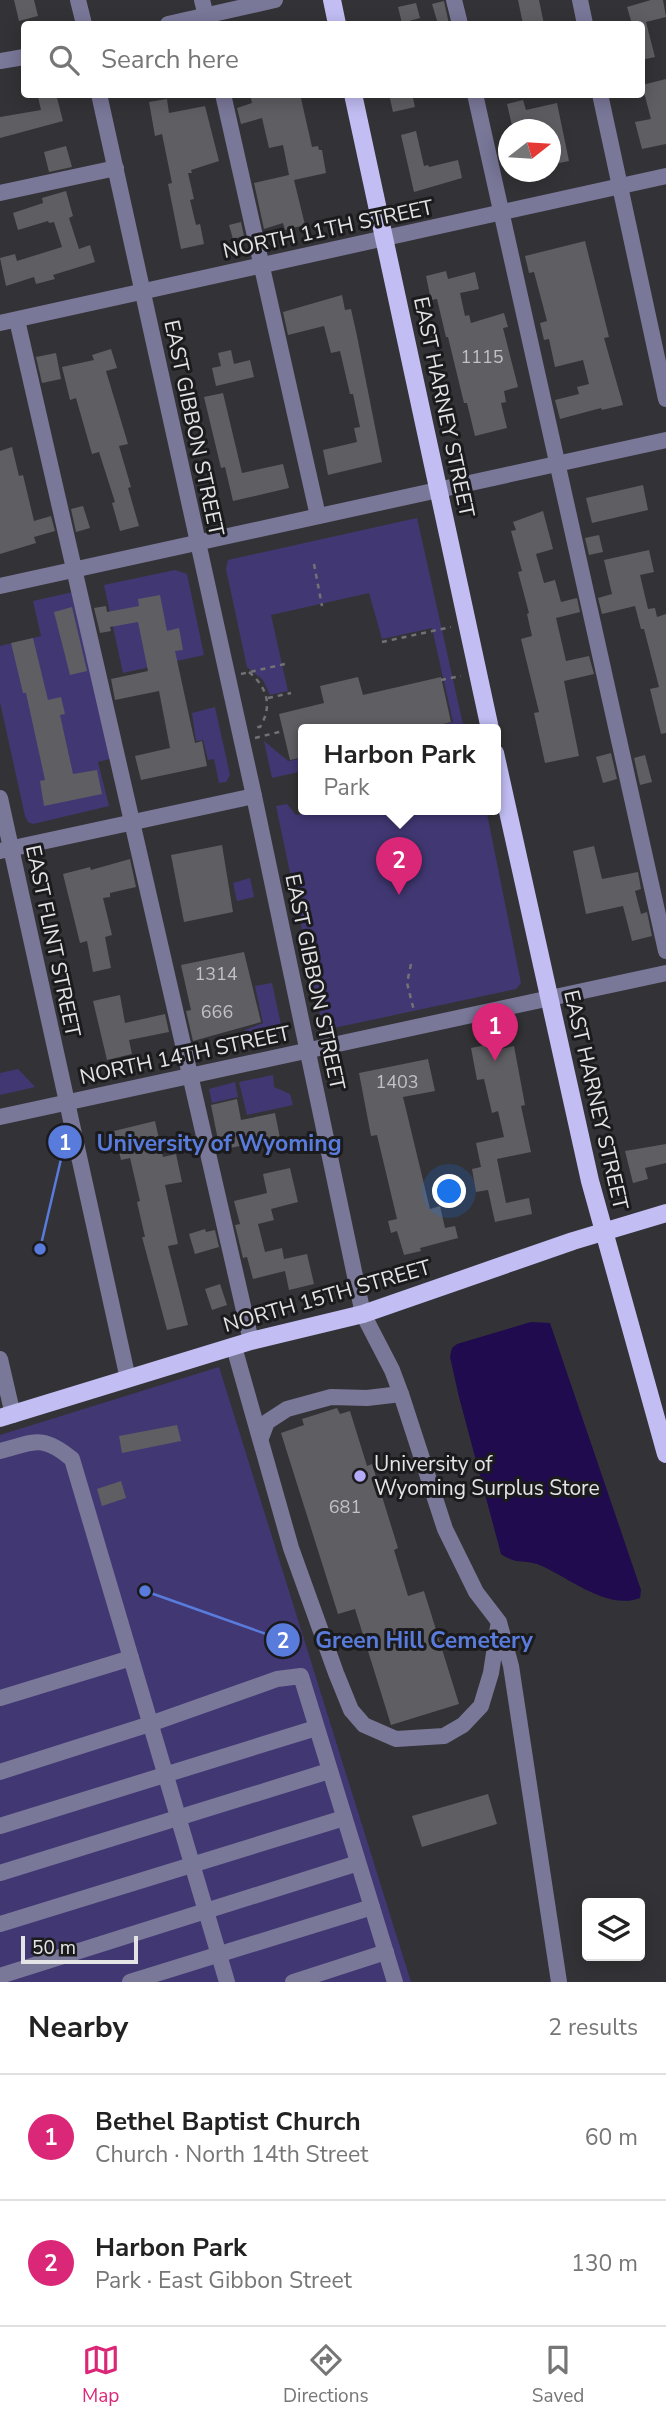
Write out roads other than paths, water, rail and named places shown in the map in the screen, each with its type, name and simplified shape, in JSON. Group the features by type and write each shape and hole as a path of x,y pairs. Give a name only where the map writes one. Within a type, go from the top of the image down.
{"main road":[{"path":"332,0 336,21"},
{"name":"EAST HARNEY STREET","path":"354,98 489,724"},
{"name":"EAST HARNEY STREET","path":"501,780 604,1232 666,1454"},
{"name":"NORTH 15TH STREET","path":"6,1416 242,1344 363,1314 666,1213"}],"street":[{"path":"78,0 83,21"},
{"path":"178,21 205,13 275,0"},
{"path":"454,0 459,21"},
{"path":"580,0 584,21"},
{"path":"0,61 21,58"},
{"name":"EAST GIBBON STREET","path":"100,98 254,796 363,1314 392,1370 445,1529 476,1592 499,1622 511,1666 559,1982"},
{"path":"224,98 318,516"},
{"path":"476,98 666,951"},
{"path":"601,98 666,399"},
{"path":"0,193 116,168"},
{"name":"NORTH 11TH STREET","path":"0,323 666,176"},
{"path":"17,320 190,1076 261,1438 291,1548 351,1710 365,1725 396,1739 444,1736 463,1725 481,1706 491,1673 499,1622"},
{"path":"0,586 666,440"},
{"path":"6,850 254,796"},
{"name":"EAST FLINT STREET","path":"0,798 6,850 67,1102 128,1379"},
{"name":"NORTH 14TH STREET","path":"0,1117 666,973"},
{"path":"0,1359 6,1416"},
{"path":"261,1438 267,1422 287,1409 331,1397 367,1398 401,1394"},
{"path":"0,1451 42,1441 52,1444 72,1459 226,1982"},
{"path":"0,1698 131,1658"},
{"path":"0,1772 150,1724 277,1679 301,1676 395,1982"},
{"path":"0,1826 316,1728"},
{"path":"0,1873 330,1770"},
{"path":"0,1924 344,1818"},
{"path":"0,1976 358,1863"},
{"path":"130,1982 372,1907"},
{"path":"293,1982 386,1952"}],"place":[{"name":"Harbon Park","path":"399,895"},
{"name":"Bethel Baptist Church","path":"495,1061"},
{"name":"University of Wyoming","path":"40,1249"},
{"name":"University of Wyoming Surplus Store","path":"360,1476"},
{"name":"Green Hill Cemetery","path":"145,1591"}]}
